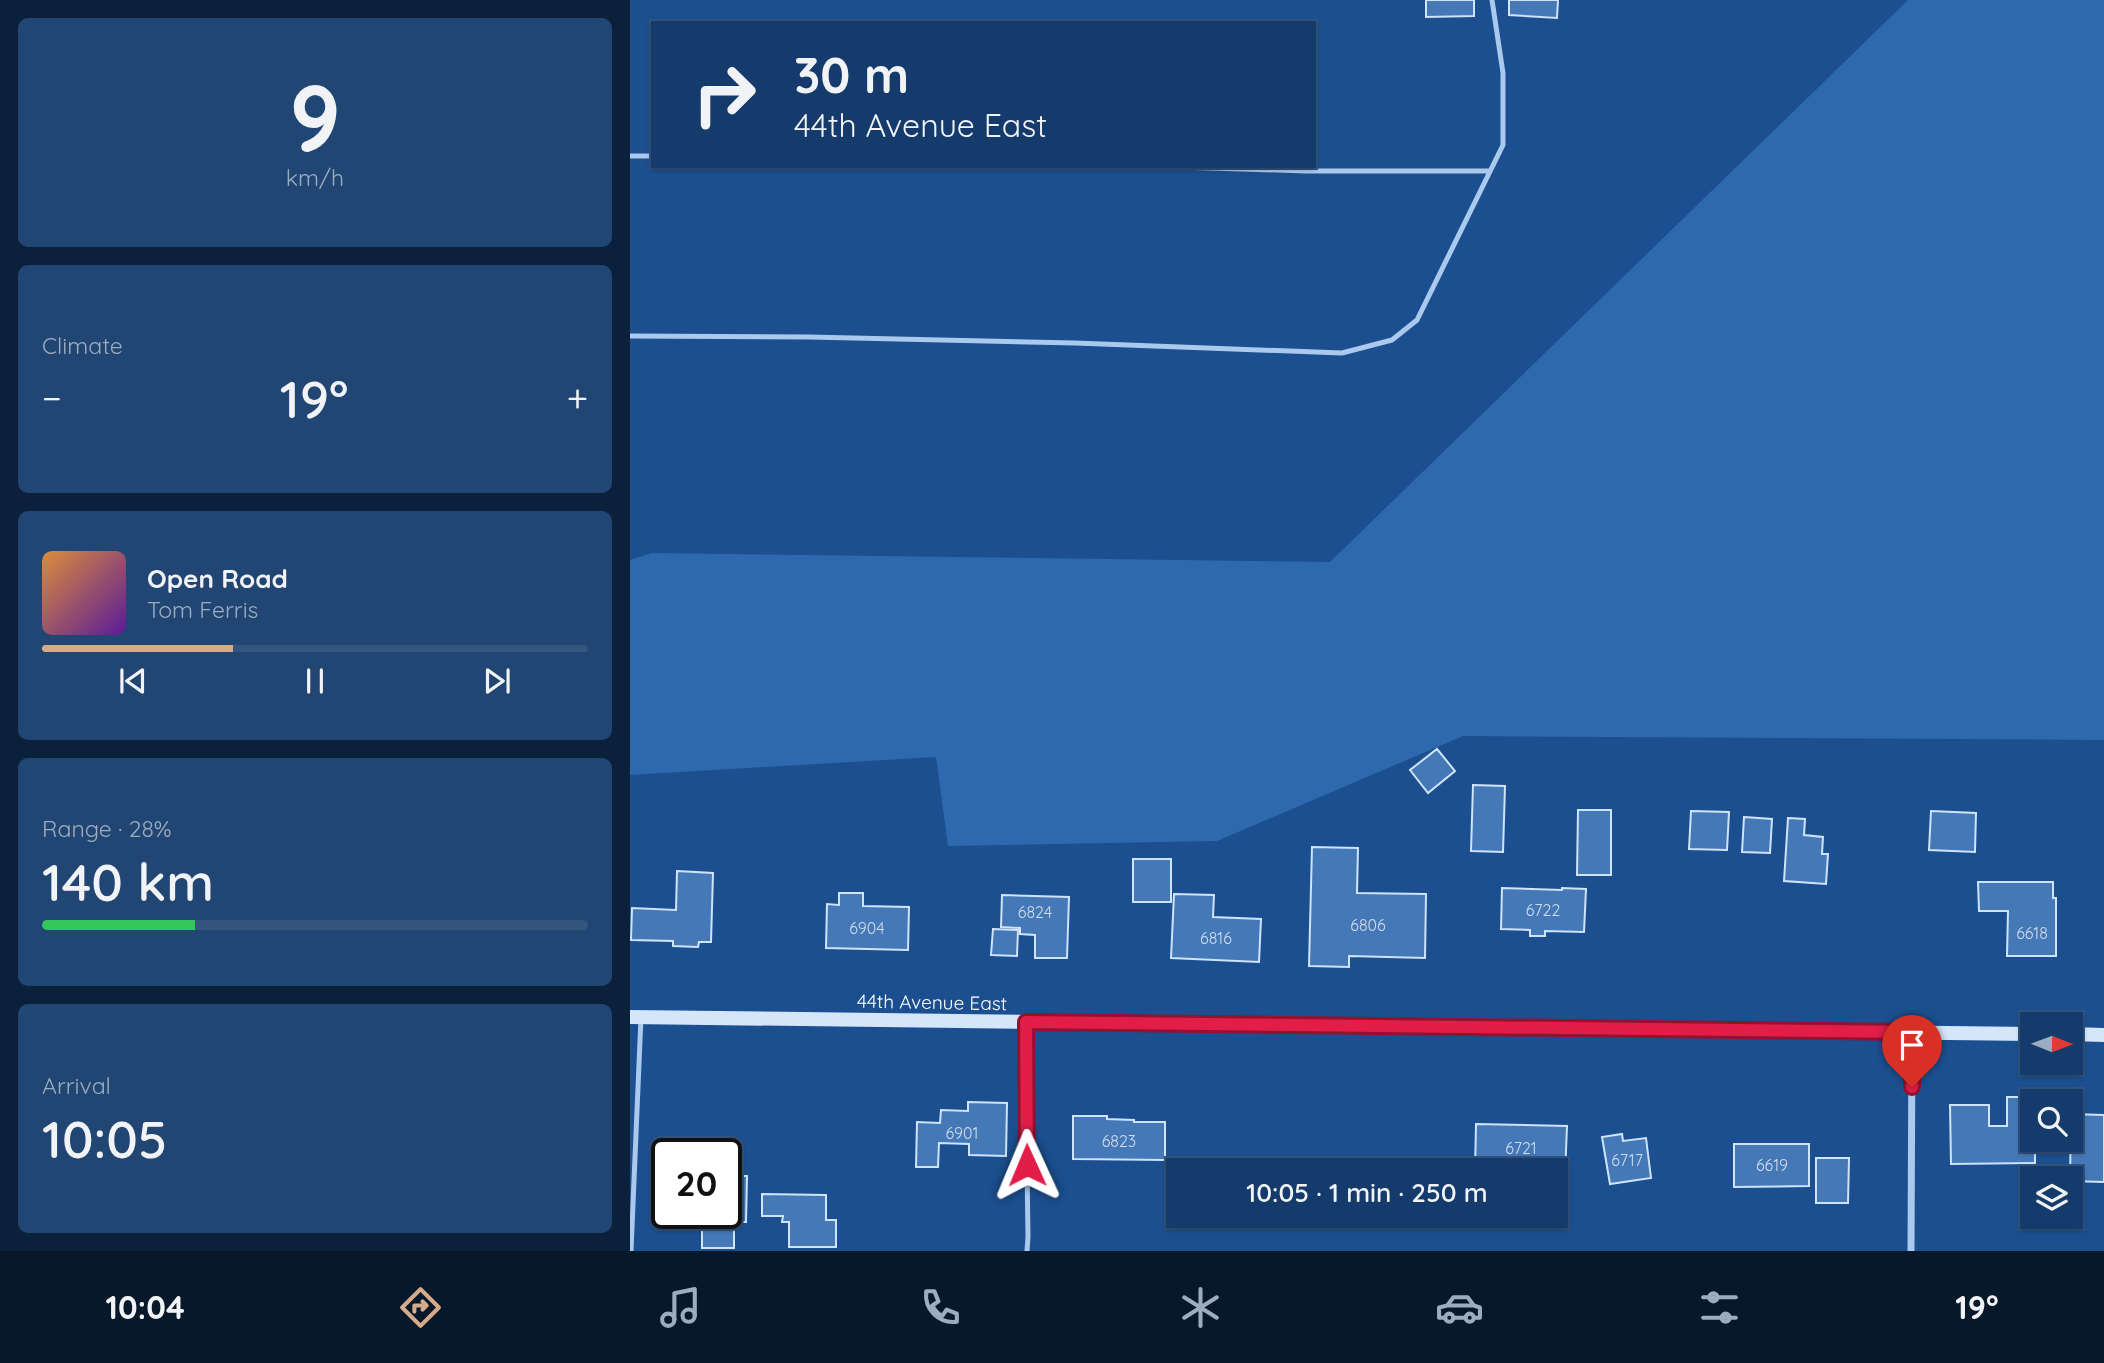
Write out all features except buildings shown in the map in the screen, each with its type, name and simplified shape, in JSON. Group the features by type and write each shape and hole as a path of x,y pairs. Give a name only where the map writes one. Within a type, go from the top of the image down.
{"street":[{"name":"44th Avenue East","path":"635,1017 2020,1034"},
{"path":"1911,1251 1912,1032"},
{"path":"2083,1034 2104,1035"}],"lane":[{"path":"630,336 915,339 1342,353 1392,340 1416,320 1503,145 1503,73 1492,0"},
{"path":"630,156 651,156"},
{"path":"1211,168 1490,172"},
{"path":"631,1251 635,1017"},
{"path":"1026,1022 1027,1251"}],"shaded area":[{"path":"1908,0 2104,0 2104,740 1463,736 1217,841 948,846 936,757 630,775 630,560 652,553 1330,562"}],"route":[{"path":"1027,1165 1026,1022 1912,1032 1912,1087"}]}
